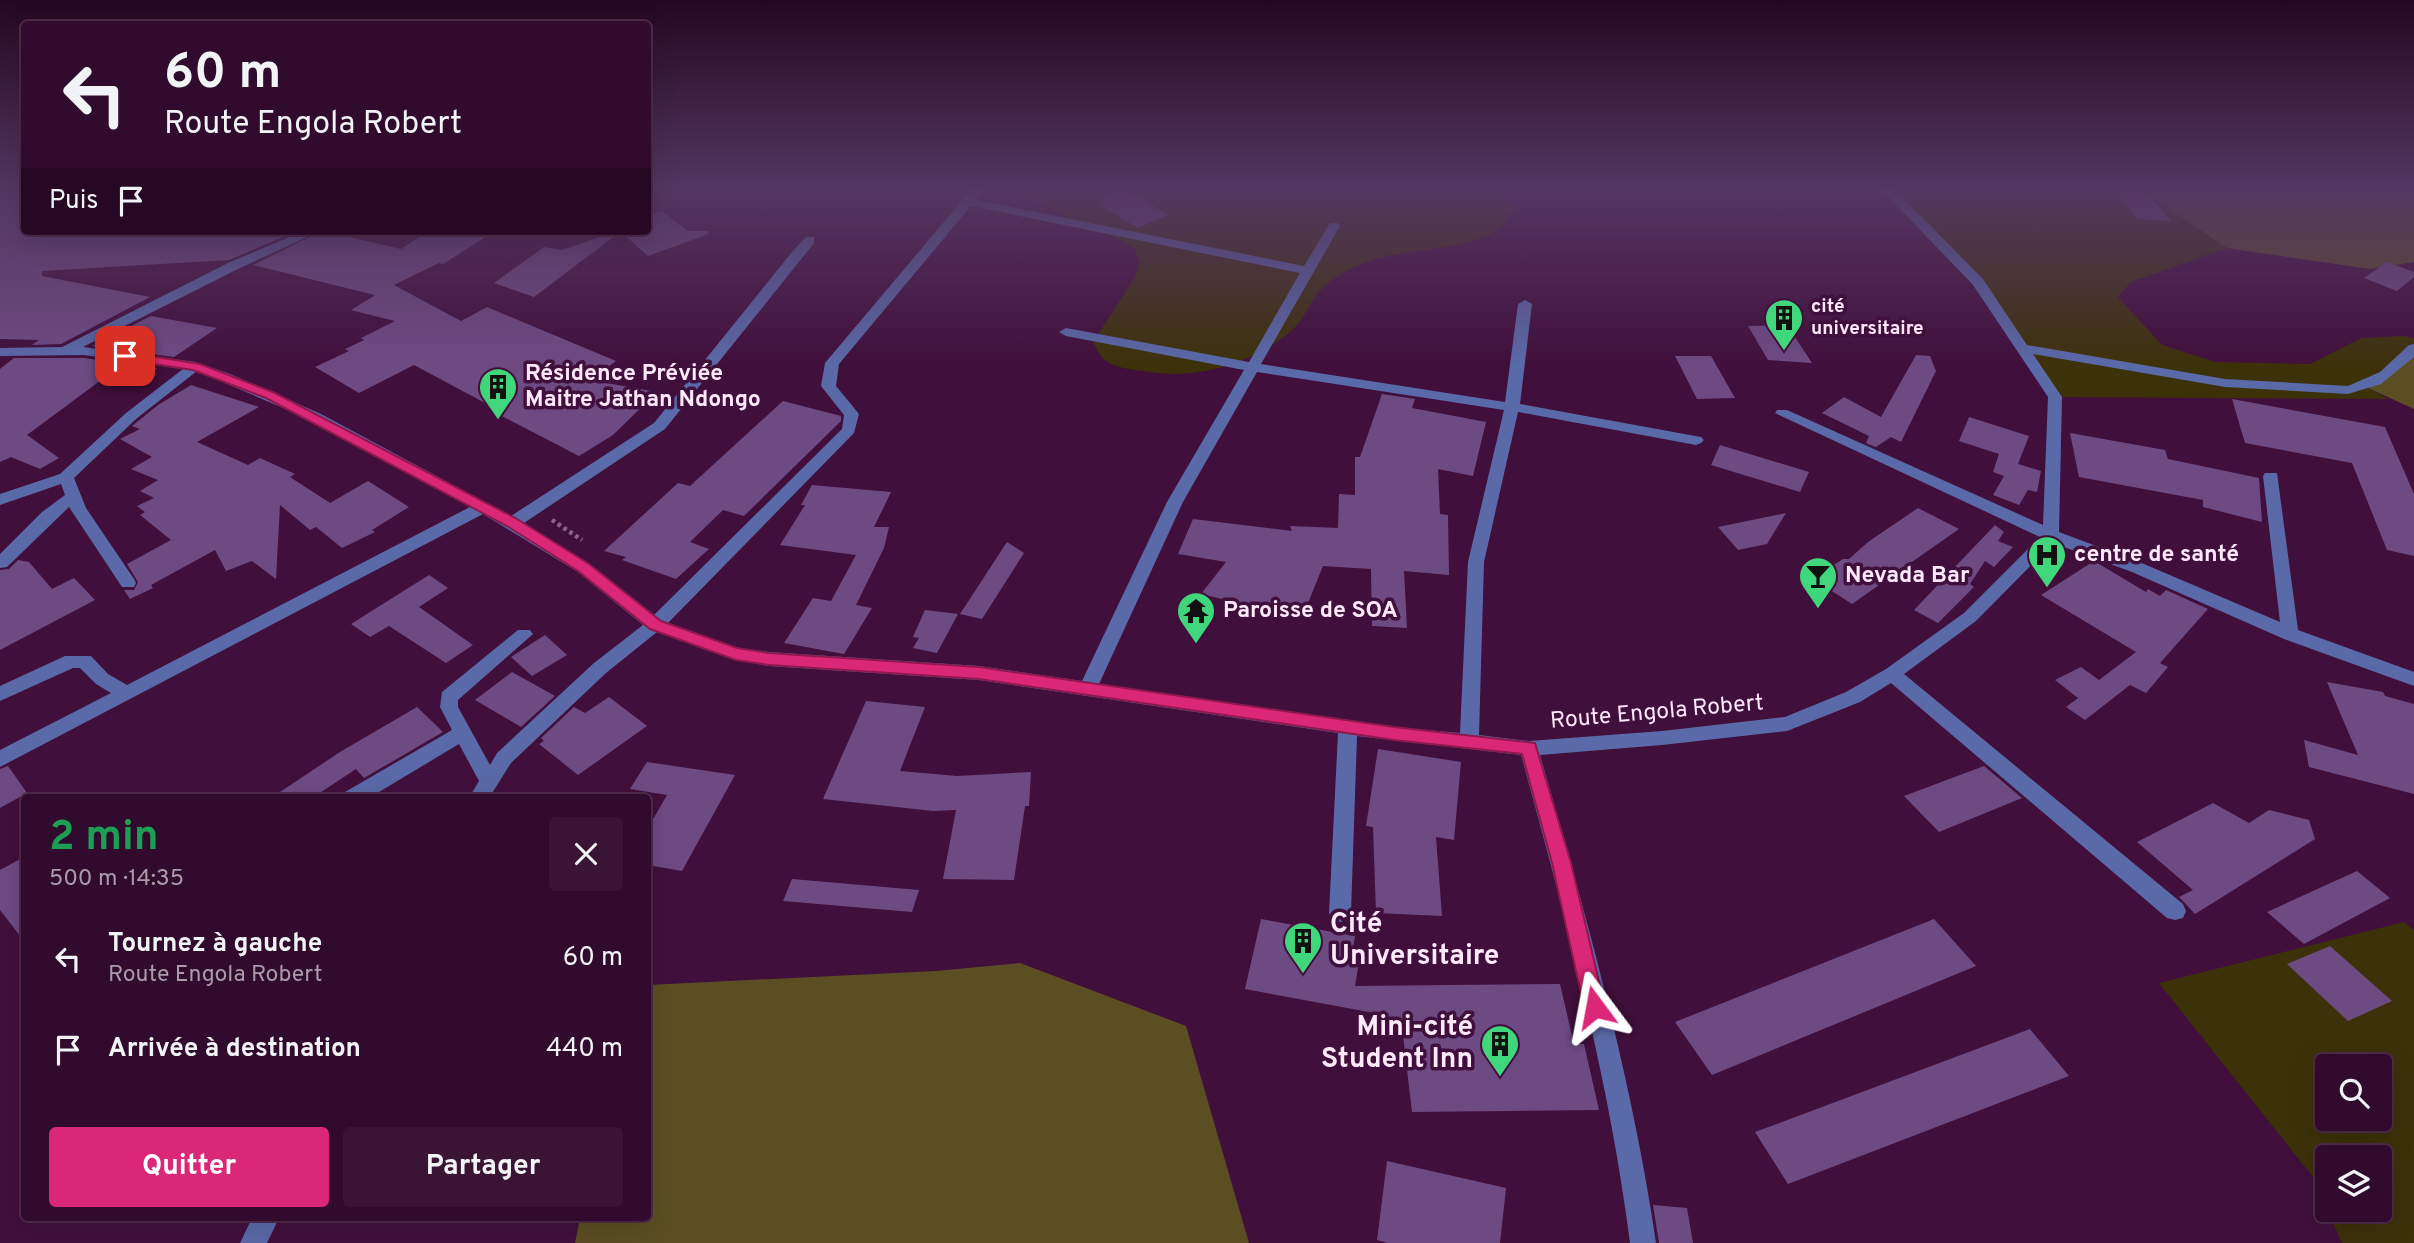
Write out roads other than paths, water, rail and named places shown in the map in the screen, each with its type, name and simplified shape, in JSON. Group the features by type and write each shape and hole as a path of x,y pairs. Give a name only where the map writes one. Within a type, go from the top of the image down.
{"street":[{"path":"66,350 272,249"},
{"path":"512,523 660,426 669,408 710,367 777,276 802,249"},
{"path":"481,794 504,758 591,677 655,625 849,430 852,414 826,386 826,377 832,363 929,249"},
{"path":"1208,249 1308,271"},
{"path":"1088,688 1175,502 1321,249"},
{"path":"1946,249 1978,282 2055,397 2051,535"},
{"path":"1469,742 1476,562 1512,407 1525,304"},
{"path":"1066,331 1252,367 1512,407 1696,440"},
{"path":"2022,348 2225,383 2347,390 2366,387 2406,359 2414,348"},
{"name":"Route Engola Robert","path":"0,352 66,350 195,366 270,395 512,523 584,568 655,625 736,654 769,659 979,673 1348,727 1529,748 1787,724 1853,697 1892,674 1970,617 2051,535"},
{"path":"0,500 66,477 131,415 195,366"},
{"path":"1782,413 1905,466 2051,535 2137,567 2360,663 2414,679"},
{"path":"66,477 78,509 128,583"},
{"path":"2271,477 2290,635"},
{"path":"1,562 48,516 73,496"},
{"path":"0,759 483,507"},
{"path":"488,780 449,707 449,697 524,634"},
{"path":"0,694 71,660 85,661 102,679 126,693"},
{"path":"1892,674 2175,911"},
{"path":"1340,914 1348,727"},
{"path":"359,794 463,733"},
{"path":"1529,748 1561,863 1630,1155 1643,1243"},
{"path":"253,1243 264,1221"}],"place":[{"name":"cité universitaire","path":"1784,352"},
{"name":"Résidence Préviée Maitre Jathan Ndongo","path":"498,421"},
{"name":"centre de santé","path":"2047,589"},
{"name":"Nevada Bar","path":"1818,610"},
{"name":"Paroisse de SOA","path":"1196,645"},
{"name":"Cité Universitaire","path":"1303,975"},
{"name":"Mini-cité Student Inn","path":"1500,1078"}]}
